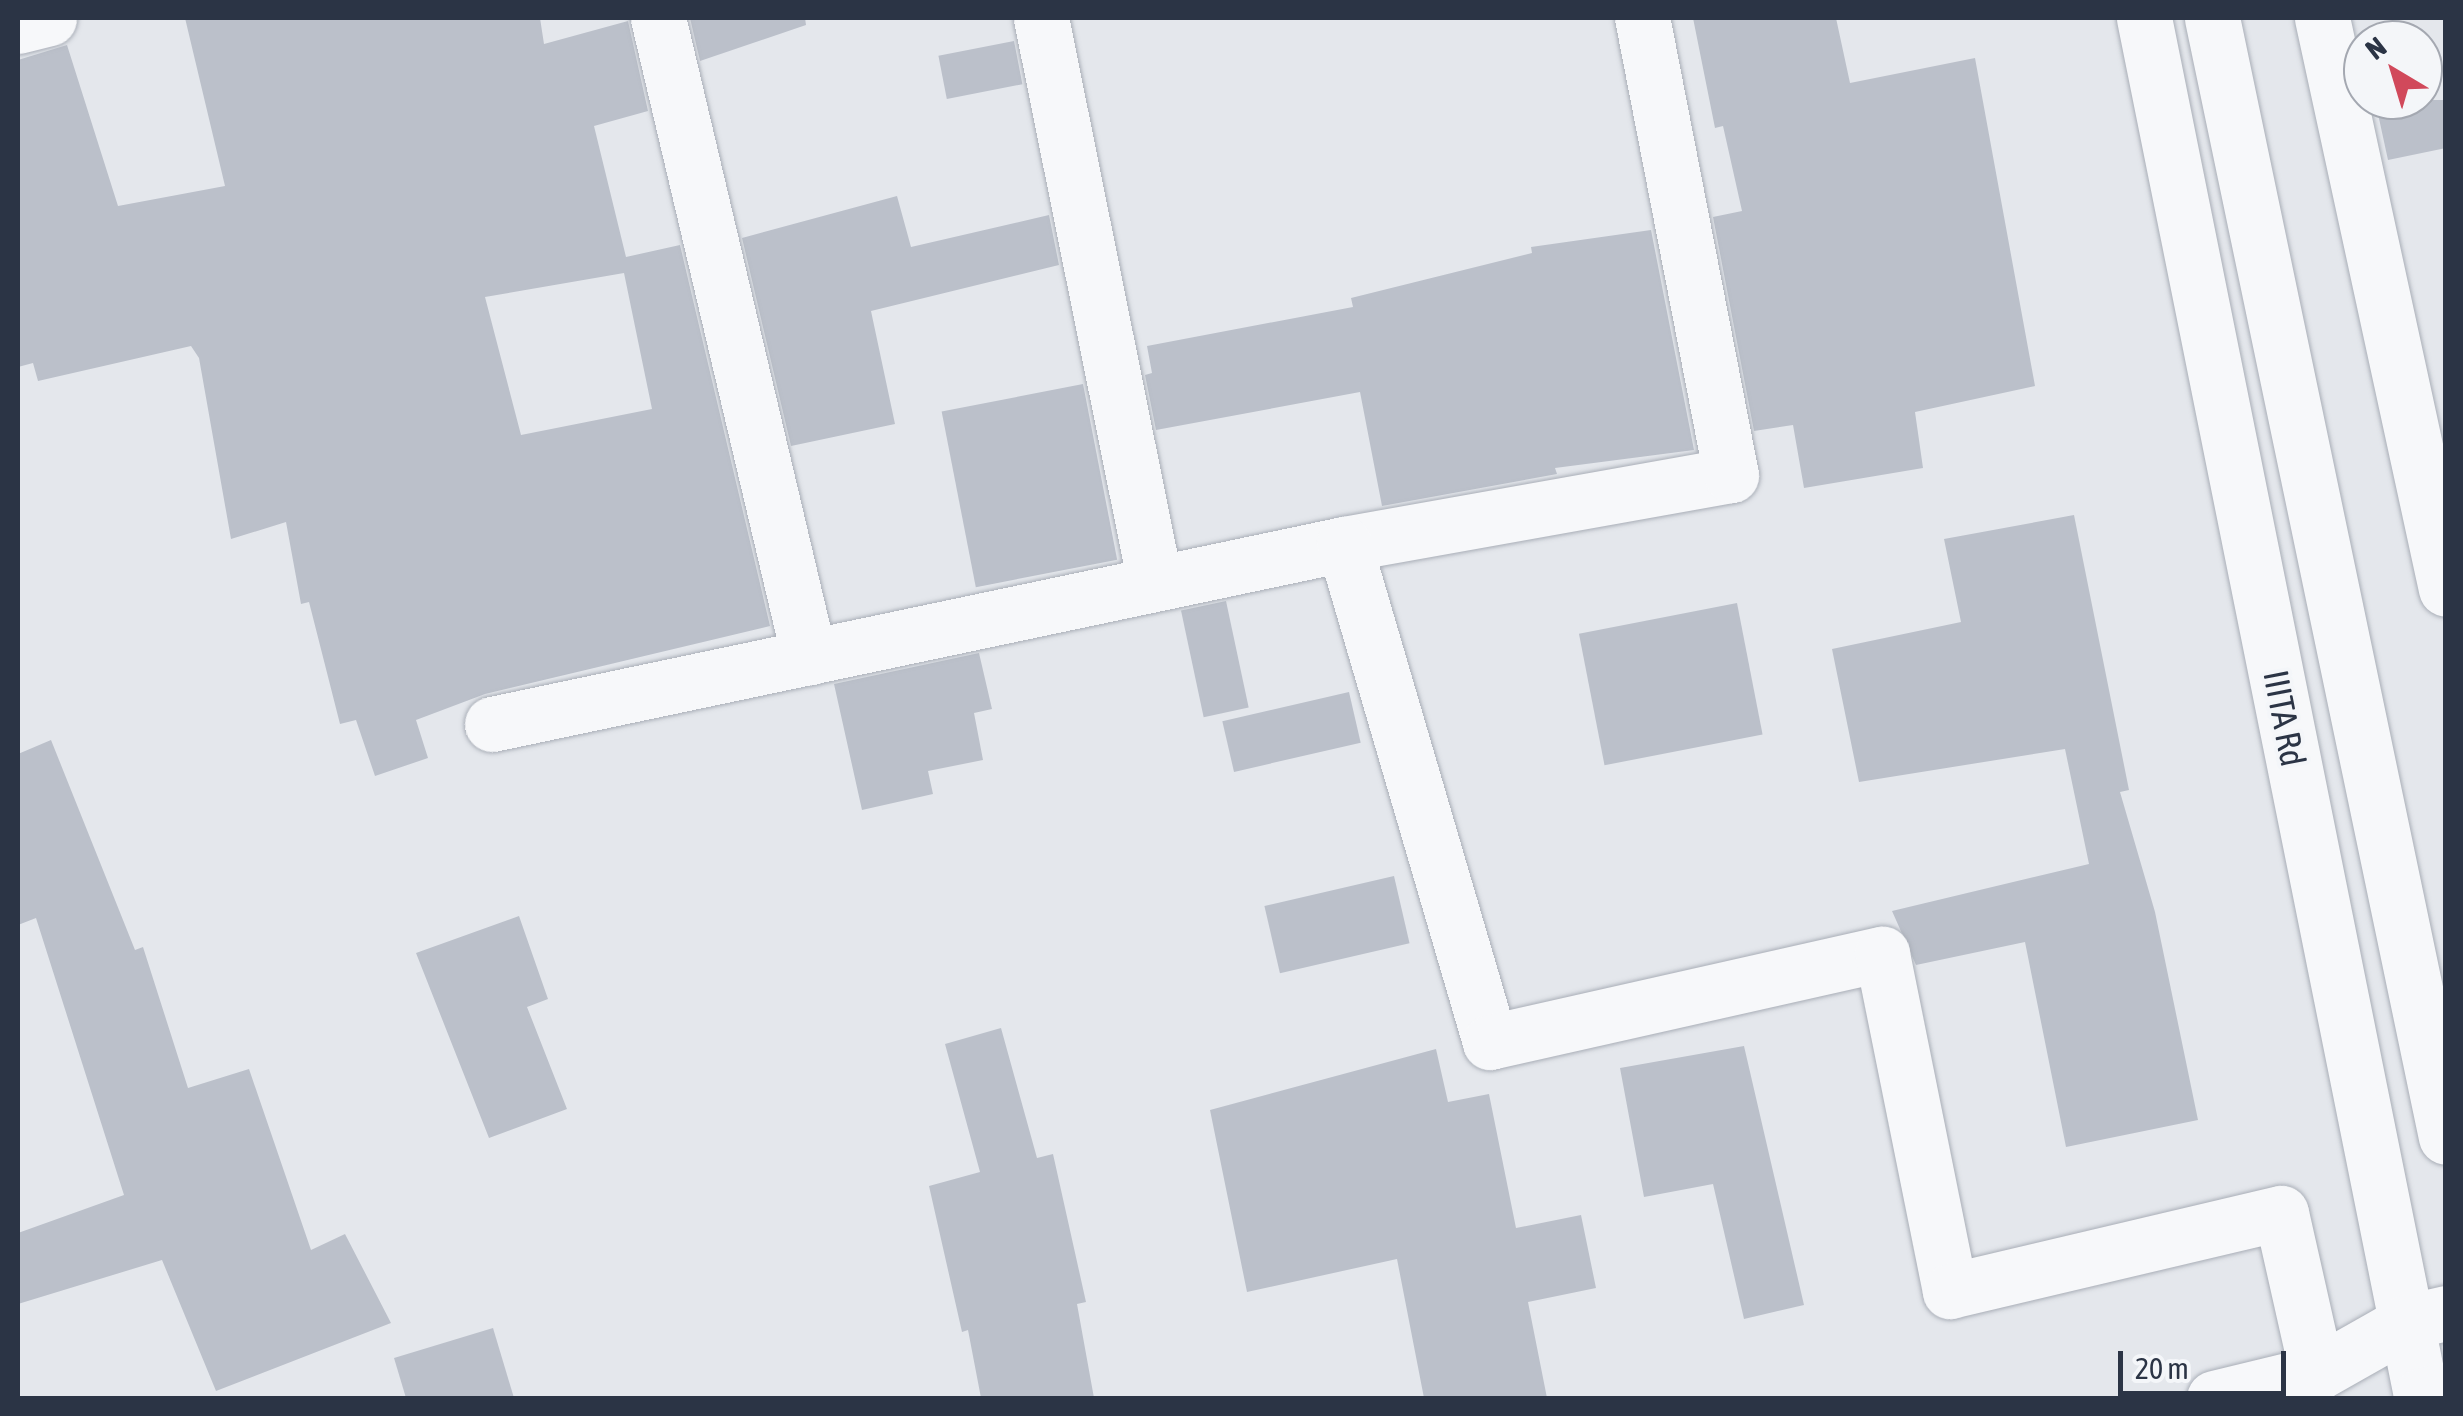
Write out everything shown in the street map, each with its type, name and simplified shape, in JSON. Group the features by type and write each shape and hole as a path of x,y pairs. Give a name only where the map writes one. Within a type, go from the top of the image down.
{"street":[{"path":"18,26 49,18"},
{"path":"658,18 809,656"},
{"path":"1041,18 1155,583"},
{"path":"492,724 1344,544 1731,474 1642,18"},
{"name":"IIITA Rd","path":"2144,18 2426,1318 2433,1392"},
{"name":"IIITA Rd","path":"2212,18 2446,1137"},
{"path":"2322,18 2446,589"},
{"path":"1344,544 1490,1042 1882,954 1950,1292 2281,1213 2316,1374"},
{"path":"2214,1398 2316,1374 2426,1318"},
{"path":"2316,1374 2433,1392"}],"building":[{"path":"185,18 540,18 544,44 628,21 648,111 594,126 626,257 680,245 770,626 485,694 416,720 428,758 375,776 356,720 340,724 309,602 301,604 286,522 231,539 199,358 191,346 38,381 33,363 18,367 18,60 67,45 118,206 225,186","holes":["624,273 652,409 521,435 485,297"]},
{"path":"690,18 805,18 806,25 700,61"},
{"path":"1693,18 1836,18 1850,83 1975,58 2035,386 1915,412 1923,468 1804,488 1793,425 1754,431 1713,217 1742,211 1723,126 1715,128"},
{"path":"1014,41 1022,84 947,99 938,56"},
{"path":"2446,100 2446,148 2388,160 2379,120 2443,120"},
{"path":"897,196 911,247 1049,215 1059,265 871,311 895,424 791,446 742,238"},
{"path":"1651,230 1694,450 1555,468 1557,474 1382,506 1360,392 1156,430 1145,375 1152,373 1147,346 1353,307 1351,298 1532,253 1531,247"},
{"path":"1083,384 1117,560 976,587 942,411"},
{"path":"2074,515 2129,790 2120,792 2155,912 2198,1120 2066,1147 2025,942 1916,965 1892,911 2089,864 2065,749 1859,782 1832,649 1961,622 1944,539"},
{"path":"1226,601 1249,708 1204,717 1181,611"},
{"path":"1737,603 1763,735 1605,765 1579,634"},
{"path":"979,653 992,709 974,713 983,760 928,771 933,794 862,810 834,684"},
{"path":"1349,692 1361,743 1234,772 1222,721"},
{"path":"51,740 135,950 143,947 188,1088 249,1069 311,1250 345,1234 391,1323 216,1391 162,1260 18,1304 18,1233 124,1195 36,918 18,925 18,754"},
{"path":"1394,876 1410,943 1280,973 1264,906"},
{"path":"519,916 548,999 527,1007 567,1109 489,1138 416,953"},
{"path":"1001,1028 1037,1158 1053,1154 1086,1302 1077,1304 1094,1398 981,1398 968,1330 962,1332 929,1186 980,1172 945,1044"},
{"path":"1744,1046 1804,1305 1744,1319 1713,1184 1644,1197 1620,1068"},
{"path":"1436,1049 1448,1102 1489,1094 1516,1228 1581,1215 1596,1288 1528,1302 1547,1398 1424,1398 1397,1259 1247,1292 1210,1110"},
{"path":"493,1328 514,1398 406,1398 394,1358"}]}
